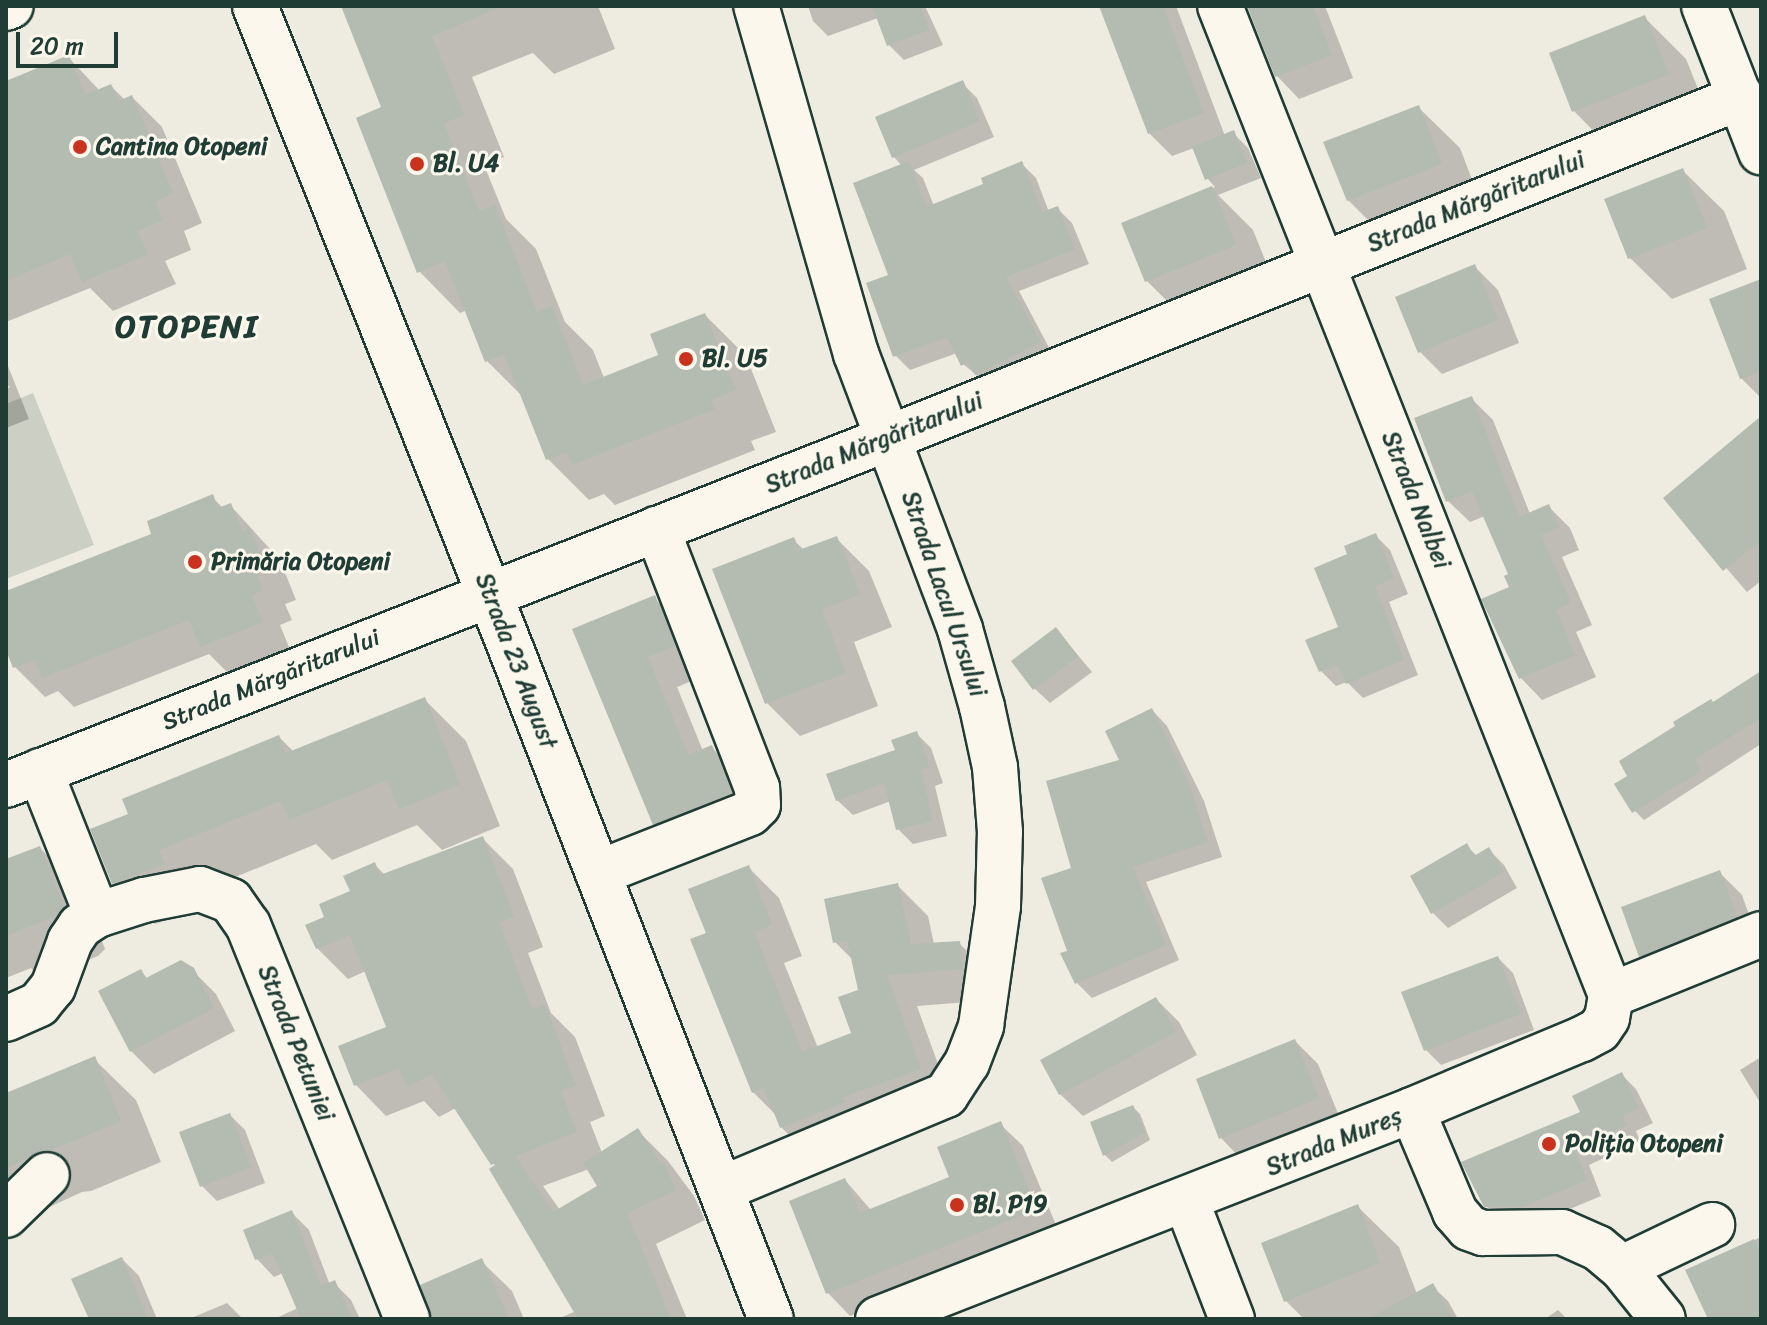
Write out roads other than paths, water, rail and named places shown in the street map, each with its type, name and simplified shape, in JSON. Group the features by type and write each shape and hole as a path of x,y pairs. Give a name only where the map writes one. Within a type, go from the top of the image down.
{"street":[{"name":"Strada 23 August","path":"255,6 489,593 771,1319"},
{"name":"Strada Lacul Ursului","path":"721,1189 946,1095 967,1063 981,1026 998,906 1000,832 995,767 960,629 833,282 773,56 756,6"},
{"name":"Strada Nalbei","path":"1220,6 1611,995"},
{"path":"1704,6 1761,152"},
{"name":"Strada Mărgăritarului","path":"23,778 889,438 1741,97"},
{"path":"598,873 750,813 758,805 757,788 657,529"},
{"path":"6,1019 39,1004 53,987 70,941 80,926 97,915 23,778"},
{"name":"Strada Petuniei","path":"97,915 144,900 200,889 217,892 240,911 407,1319"},
{"path":"1611,995 1761,934"},
{"name":"Strada Mureș","path":"878,1319 1412,1110 1599,1030 1607,1018 1611,995"},
{"path":"1412,1110 1455,1212 1469,1228 1483,1233 1562,1232 1598,1248 1622,1268 1663,1319"},
{"path":"6,1215 47,1175"},
{"path":"1186,1200 1232,1319"},
{"path":"1622,1268 1712,1225"}],"place":[{"name":"Cantina Otopeni","path":"80,147"},
{"name":"Bl. U4","path":"417,164"},
{"name":"Bl. U5","path":"686,359"},
{"name":"Primăria Otopeni","path":"195,562"},
{"name":"Poliția Otopeni","path":"1549,1144"},
{"name":"Bl. P19","path":"957,1205"}],"district":[{"name":"OTOPENI","path":"187,327"}]}
